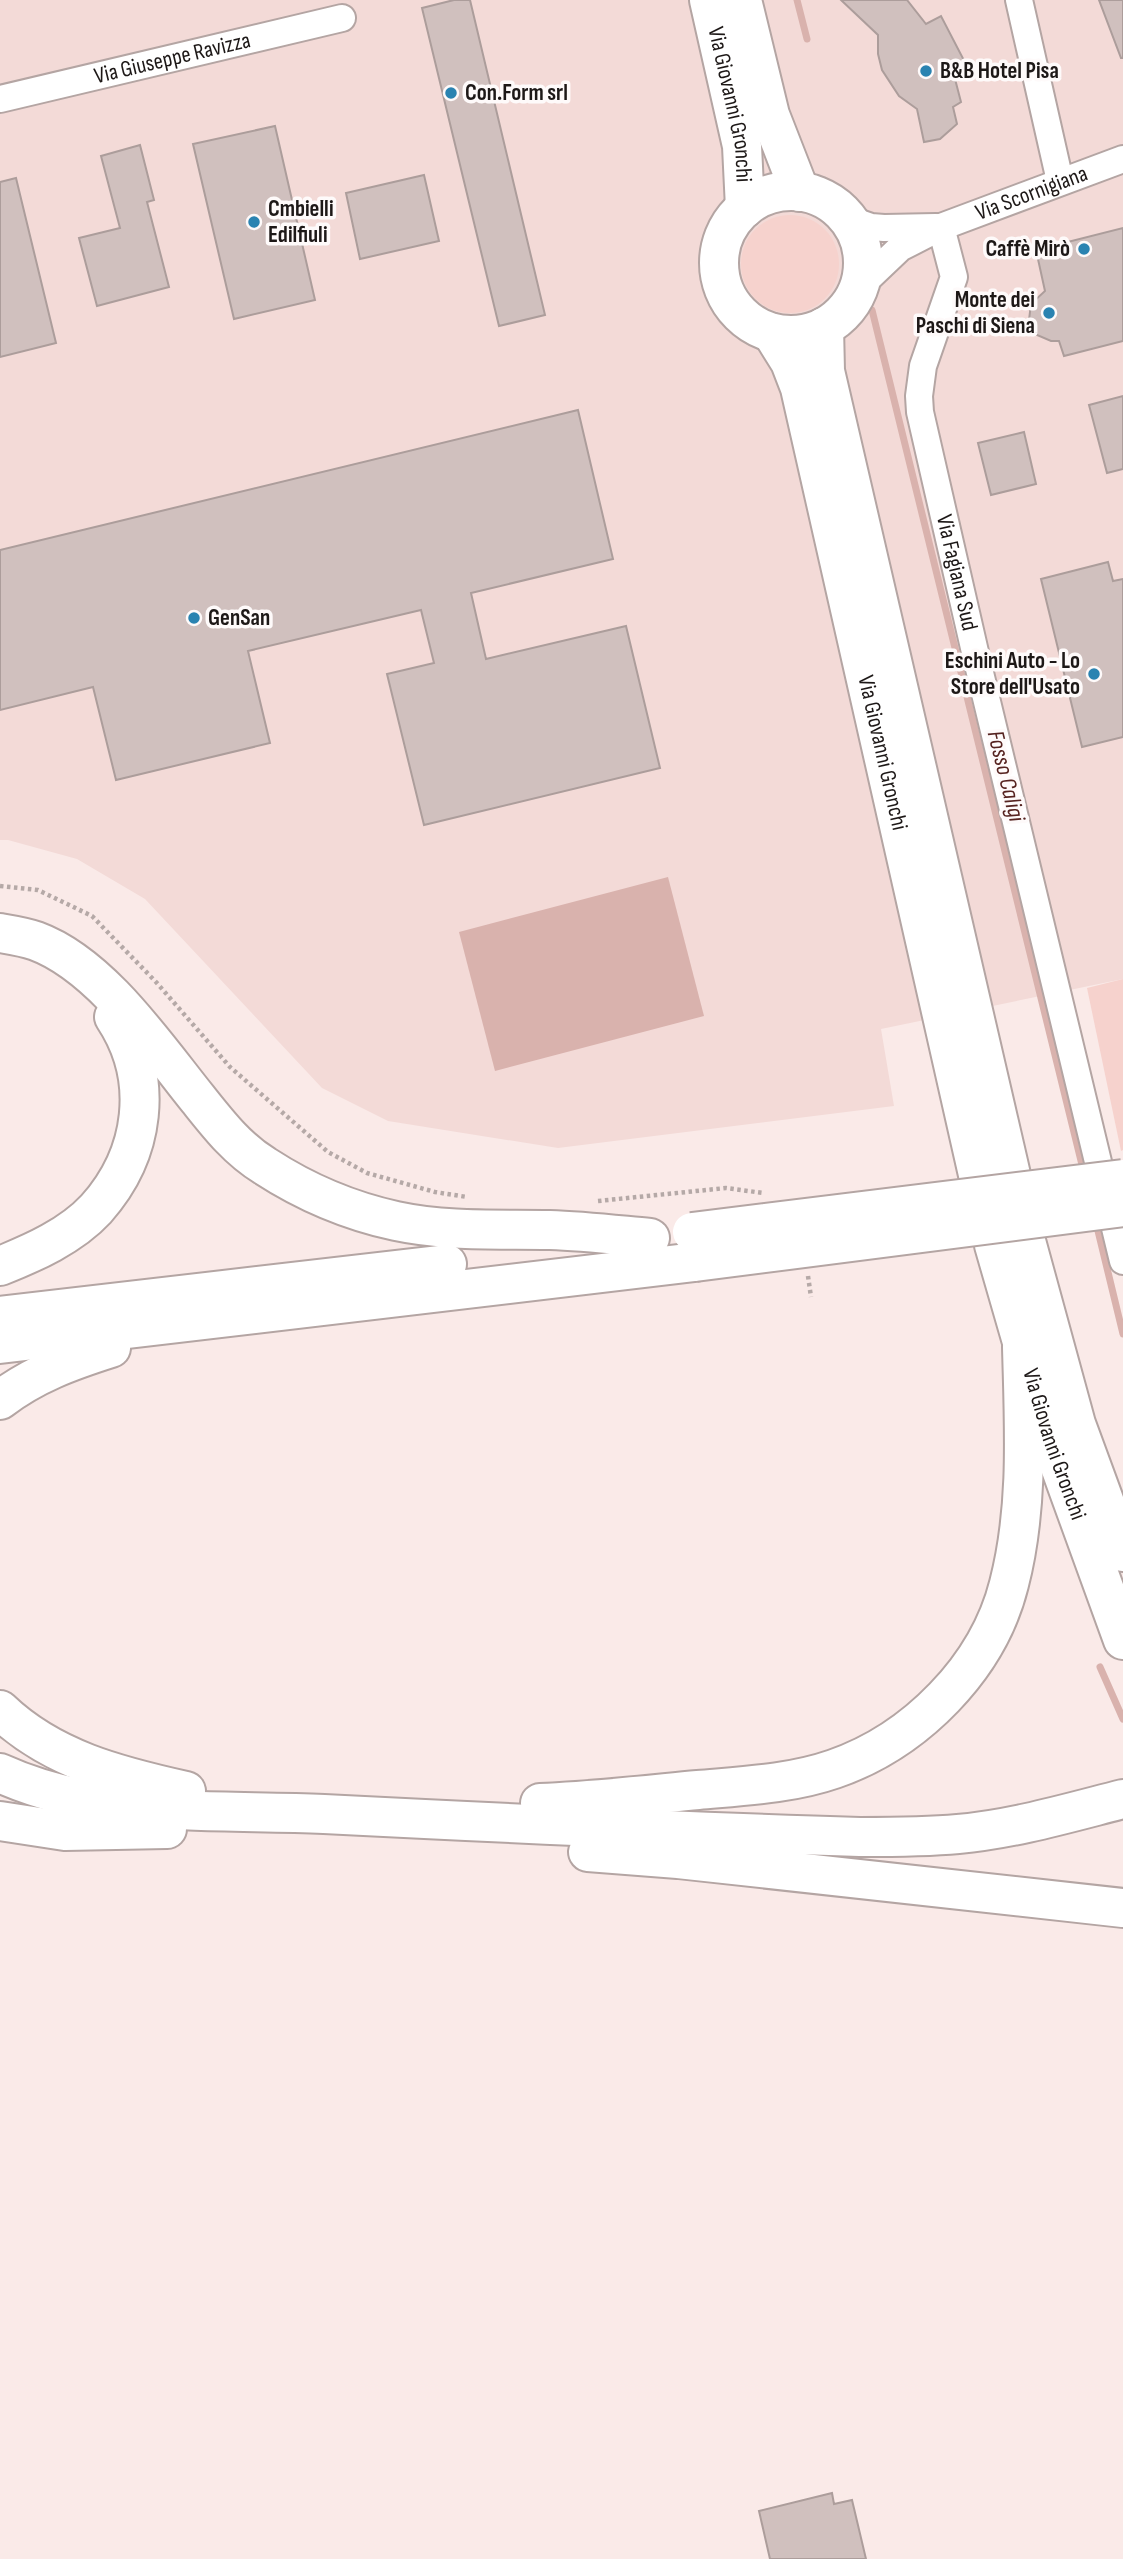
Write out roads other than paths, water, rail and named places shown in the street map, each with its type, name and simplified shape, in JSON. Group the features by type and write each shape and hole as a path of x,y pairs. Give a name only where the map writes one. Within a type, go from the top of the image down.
{"main road":[{"name":"Via Giovanni Gronchi","path":"709,0 742,146 745,208"},
{"name":"Via Giovanni Gronchi","path":"743,0 770,115 800,192"},
{"path":"800,192 827,201 848,219 860,242 860,286 846,310 824,327 800,334 772,332 751,323 737,311 725,293 719,257 726,231 745,208 768,195 800,192"},
{"name":"Via Giovanni Gronchi","path":"772,332 790,362 800,388 995,1177 825,372 824,327"},
{"path":"0,933 37,942 84,971 145,1031 216,1122 244,1152 313,1193 373,1215 429,1226 552,1230 650,1238 694,1247 1119,1218"},
{"path":"0,1266 45,1246 95,1210 120,1174 134,1140 141,1099 132,1049 123,1030 84,971"},
{"path":"0,1345 229,1318 694,1247 1111,1173"},
{"path":"0,1316 650,1238"},
{"name":"Via Giovanni Gronchi","path":"1123,1552 1010,1243 1022,1347 1080,1526 1123,1640"},
{"path":"0,1400 20,1384 48,1369 109,1349 229,1318"},
{"path":"407,1819 509,1804 573,1802 785,1781 816,1775 852,1762 881,1748 909,1728 938,1703 964,1674 984,1646 1007,1591 1018,1533 1024,1477 1022,1347"},
{"path":"0,1710 19,1728 82,1763 159,1785 294,1813"},
{"path":"0,1773 33,1787 80,1800 210,1811 757,1834 906,1837 985,1830 1123,1799"},
{"path":"0,1821 65,1831 126,1831 221,1825 294,1813"},
{"path":"407,1819 508,1845 678,1859 1123,1908"}],"street":[{"path":"1019,0 1060,181"},
{"name":"Via Giuseppe Ravizza","path":"0,99 342,18"},
{"name":"Via Scornigiana","path":"860,286 900,248 941,227 1123,159"},
{"name":"Via Scornigiana","path":"848,219 871,227 941,227"},
{"name":"Via Fagiana Sud","path":"941,227 954,277 923,366 919,396 922,424 975,652 1111,1173"},
{"path":"1119,1218 1123,1261"}],"waterway":[{"name":"Fosso Caligi","path":"797,0 807,39"},
{"name":"Fosso Caligi","path":"872,310 1083,1169"},
{"name":"Fosso Caligi","path":"1098,1231 1123,1334"},
{"name":"Fosso Caligi","path":"1100,1667 1123,1719"}],"place":[{"name":"B&B Hotel Pisa","path":"926,71"},
{"name":"Con.Form srl","path":"451,93"},
{"name":"Cmbielli Edilfiuli","path":"254,222"},
{"name":"Caffè Mirò","path":"1084,249"},
{"name":"Monte dei Paschi di Siena","path":"1049,313"},
{"name":"GenSan","path":"194,618"},
{"name":"Eschini Auto - Lo Store dell'Usato","path":"1094,674"}]}
